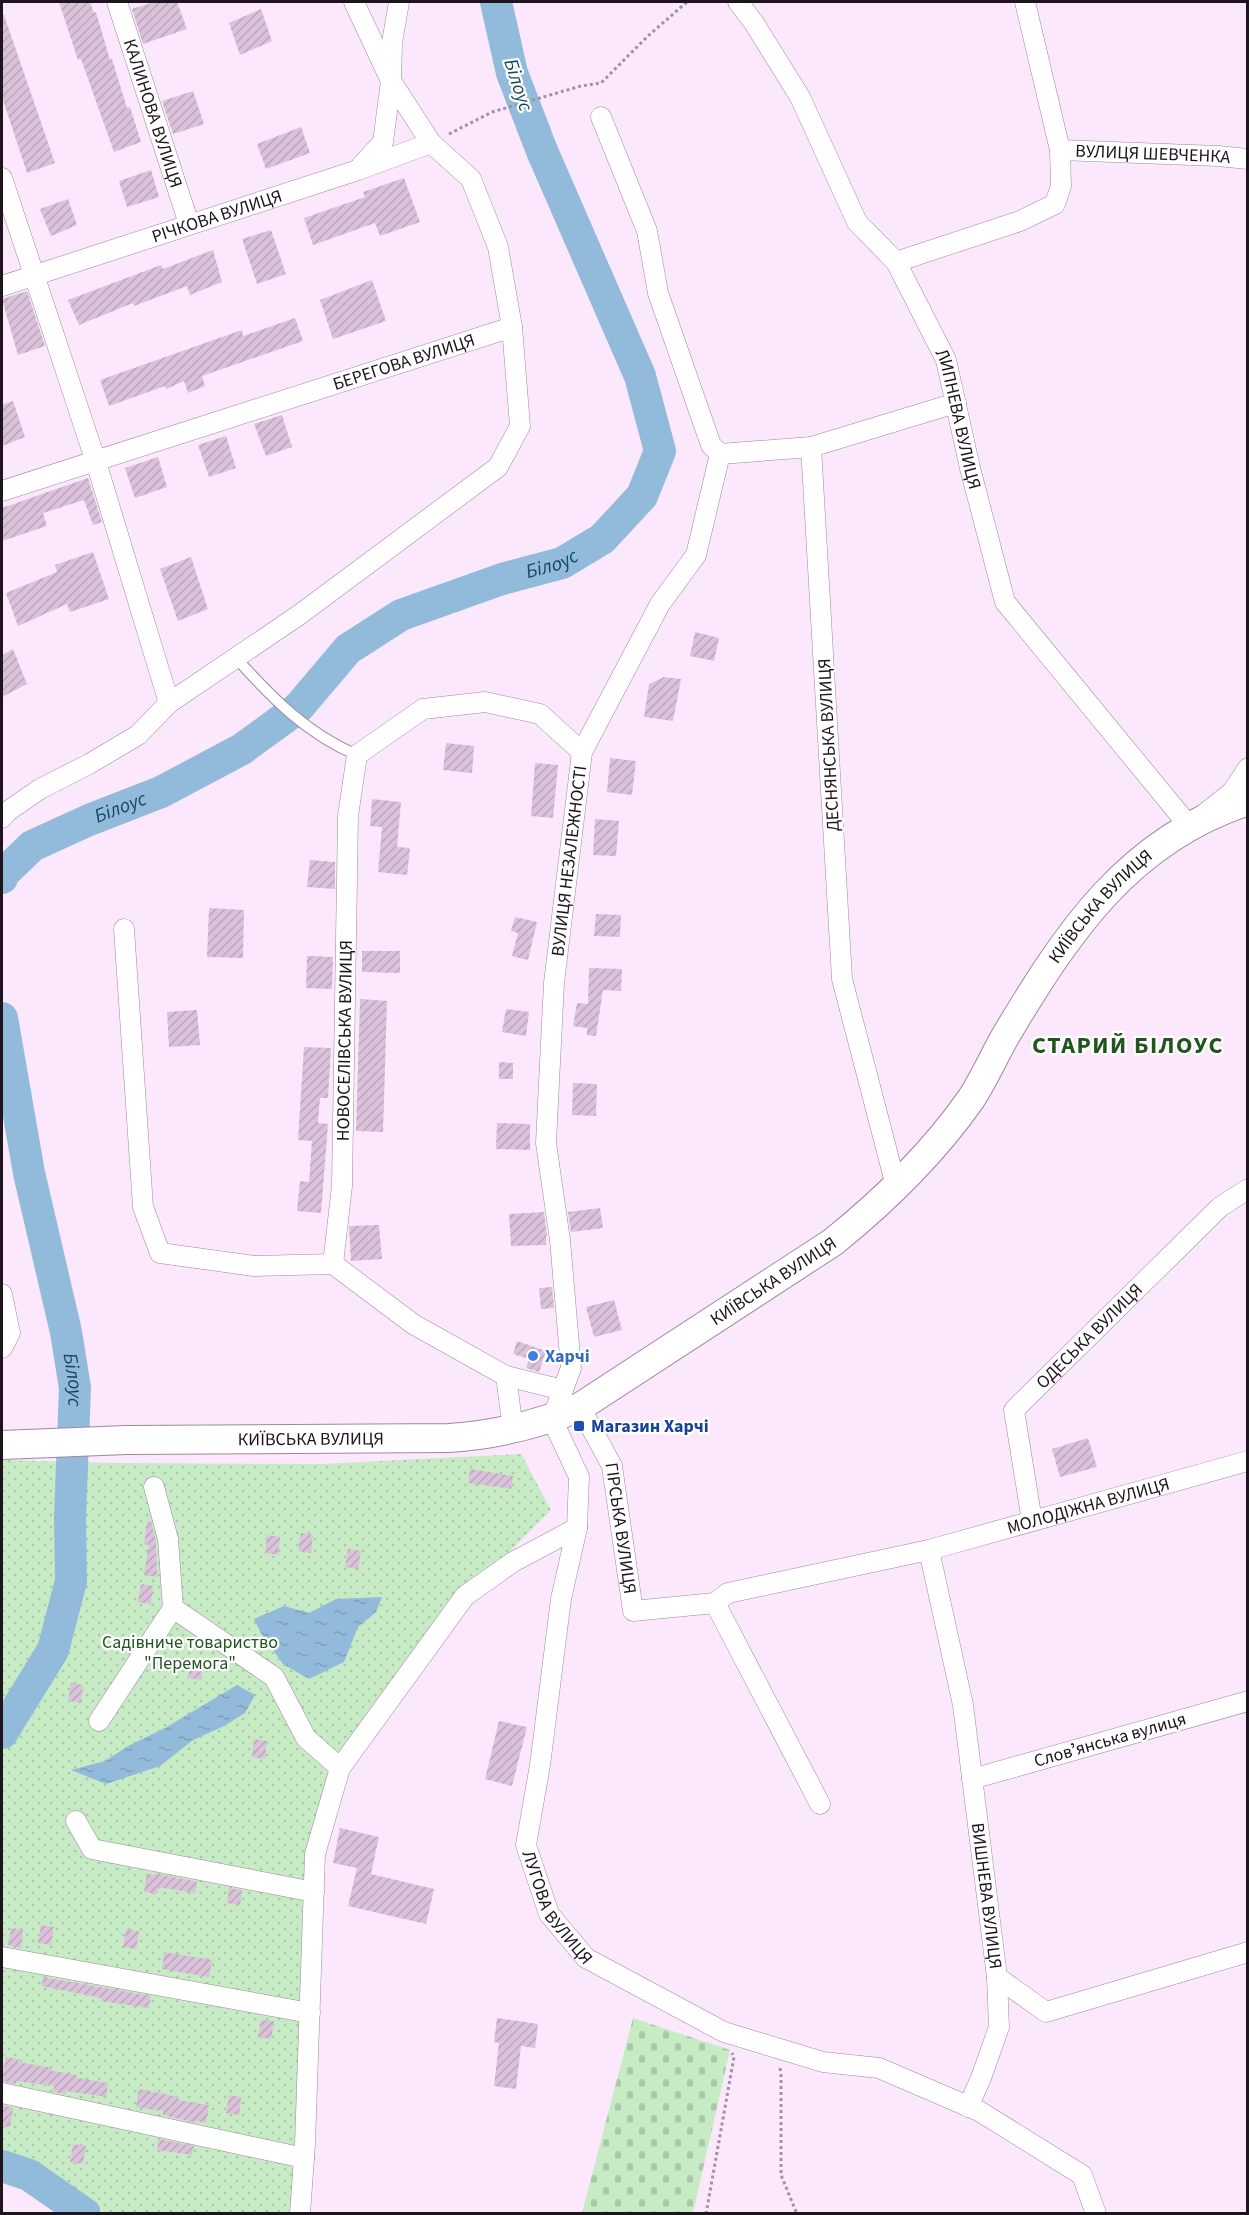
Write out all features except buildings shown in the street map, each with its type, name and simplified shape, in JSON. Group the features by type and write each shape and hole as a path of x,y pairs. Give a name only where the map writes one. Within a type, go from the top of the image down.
{"main road":[{"name":"КИЇВСЬКА ВУЛИЦЯ","path":"8,1445 126,1440 449,1438 484,1436 552,1419 572,1399 833,1242 866,1215 948,1130 972,1097 1047,968 1095,903 1136,863 1165,840 1201,819 1248,801"}],"street":[{"name":"КАЛИНОВА ВУЛИЦЯ","path":"117,2 189,224"},
{"path":"2,818 8,811 40,789 138,735 169,703 299,615 498,467 520,426 512,327 498,247 471,179 431,143 391,81 354,2"},
{"path":"358,170 382,142 391,81 392,43 399,2"},
{"name":"ЛИПНЕВА ВУЛИЦЯ","path":"738,2 754,23 800,97 857,222 896,262 946,360 1005,602 1189,826"},
{"path":"896,262 1009,225 1055,204 1062,186 1060,150 1025,2"},
{"path":"601,117 647,231 657,293 711,445 720,454 811,447 956,403"},
{"name":"РІЧКОВА ВУЛИЦЯ","path":"2,286 358,170 431,143"},
{"name":"ВУЛИЦЯ ШЕВЧЕНКА","path":"1060,150 1248,159"},
{"path":"2,178 96,462 169,703"},
{"name":"БЕРЕГОВА ВУЛИЦЯ","path":"2,491 512,327"},
{"name":"ДЕСНЯНСЬКА ВУЛИЦЯ","path":"811,447 842,979 896,1186"},
{"name":"ВУЛИЦЯ НЕЗАЛЕЖНОСТІ","path":"572,1399 560,1240 546,1143 554,983 582,752 660,604 696,555 720,454"},
{"path":"357,755 423,710 485,702 540,714 582,752"},
{"name":"НОВОСЕЛІВСЬКА ВУЛИЦЯ","path":"333,1264 342,1186 348,816 357,755"},
{"path":"1189,826 1232,792 1248,768"},
{"path":"124,929 143,1207 160,1253 254,1266 333,1264 413,1324 506,1376 572,1399"},
{"name":"ОДЕСЬКА ВУЛИЦЯ","path":"1032,1521 1014,1410 1220,1207 1248,1189"},
{"path":"2,1294 10,1333 2,1348"},
{"path":"506,1376 513,1430"},
{"name":"ГІРСЬКА ВУЛИЦЯ","path":"572,1399 612,1466 633,1611 715,1603"},
{"name":"ЛУГОВА ВУЛИЦЯ","path":"552,1419 579,1476 577,1528 561,1599 540,1765 526,1845 549,1914 586,1958 724,2032 824,2062 879,2068 968,2107 1082,2175 1096,2214"},
{"name":"МОЛОДІЖНА ВУЛИЦЯ","path":"715,1603 728,1593 929,1550 1248,1461"},
{"path":"99,1721 173,1608 168,1539 154,1487"},
{"path":"300,2214 315,1854 340,1768 465,1596 513,1562 577,1528"},
{"name":"ВИШНЕВА ВУЛИЦЯ","path":"929,1550 963,1705 997,1977 1046,2012 1248,1952"},
{"path":"715,1603 820,1804"},
{"path":"173,1608 274,1677 306,1738 340,1768"},
{"name":"Словʼянська вулиця","path":"972,1779 1248,1701"},
{"path":"76,1821 92,1848 314,1892"},
{"path":"2,1957 310,2013"},
{"path":"968,2107 999,2027 997,1977"},
{"path":"2,2093 304,2158"}],"lane":[{"path":"236,658 281,706 302,724 334,745 357,755"}],"path":[{"path":"431,143 492,112 581,86 601,83 649,35 687,2"},
{"path":"706,2214 734,2057 724,2032"},
{"path":"772,2047 781,2073 781,2175 797,2214"}],"green space":[{"name":"Садівниче товариство \"Перемога\"","path":"521,1454 551,1510 465,1596 321,1808 310,2213 104,2213 100,2208 2,2165 2,1460 321,1464"},
{"path":"633,2018 730,2050 693,2213 582,2213"}],"water":[{"path":"382,1597 376,1612 358,1627 344,1662 309,1679 283,1664 254,1619 284,1606 309,1613 336,1599"},
{"path":"237,1685 255,1695 245,1713 224,1726 193,1740 160,1766 106,1784 71,1770 105,1761"}],"waterway":[{"name":"Білоус","path":"2,878 3,874 32,846 89,820 161,792 242,749 298,708 348,649 401,615 502,579 562,563 602,539 642,496 660,451 640,376 542,151 512,73 496,2"},
{"name":"Білоус","path":"2,1018 29,1173 66,1332 75,1388 70,1517 71,1581 53,1650 2,1733"},
{"name":"Білоус","path":"2,2166 29,2175 85,2214"}],"place":[{"name":"Харчі","path":"533,1356"},
{"name":"Магазин Харчі","path":"579,1426"}],"district":[{"name":"СТАРИЙ БІЛОУС","path":"1128,1045"}]}
